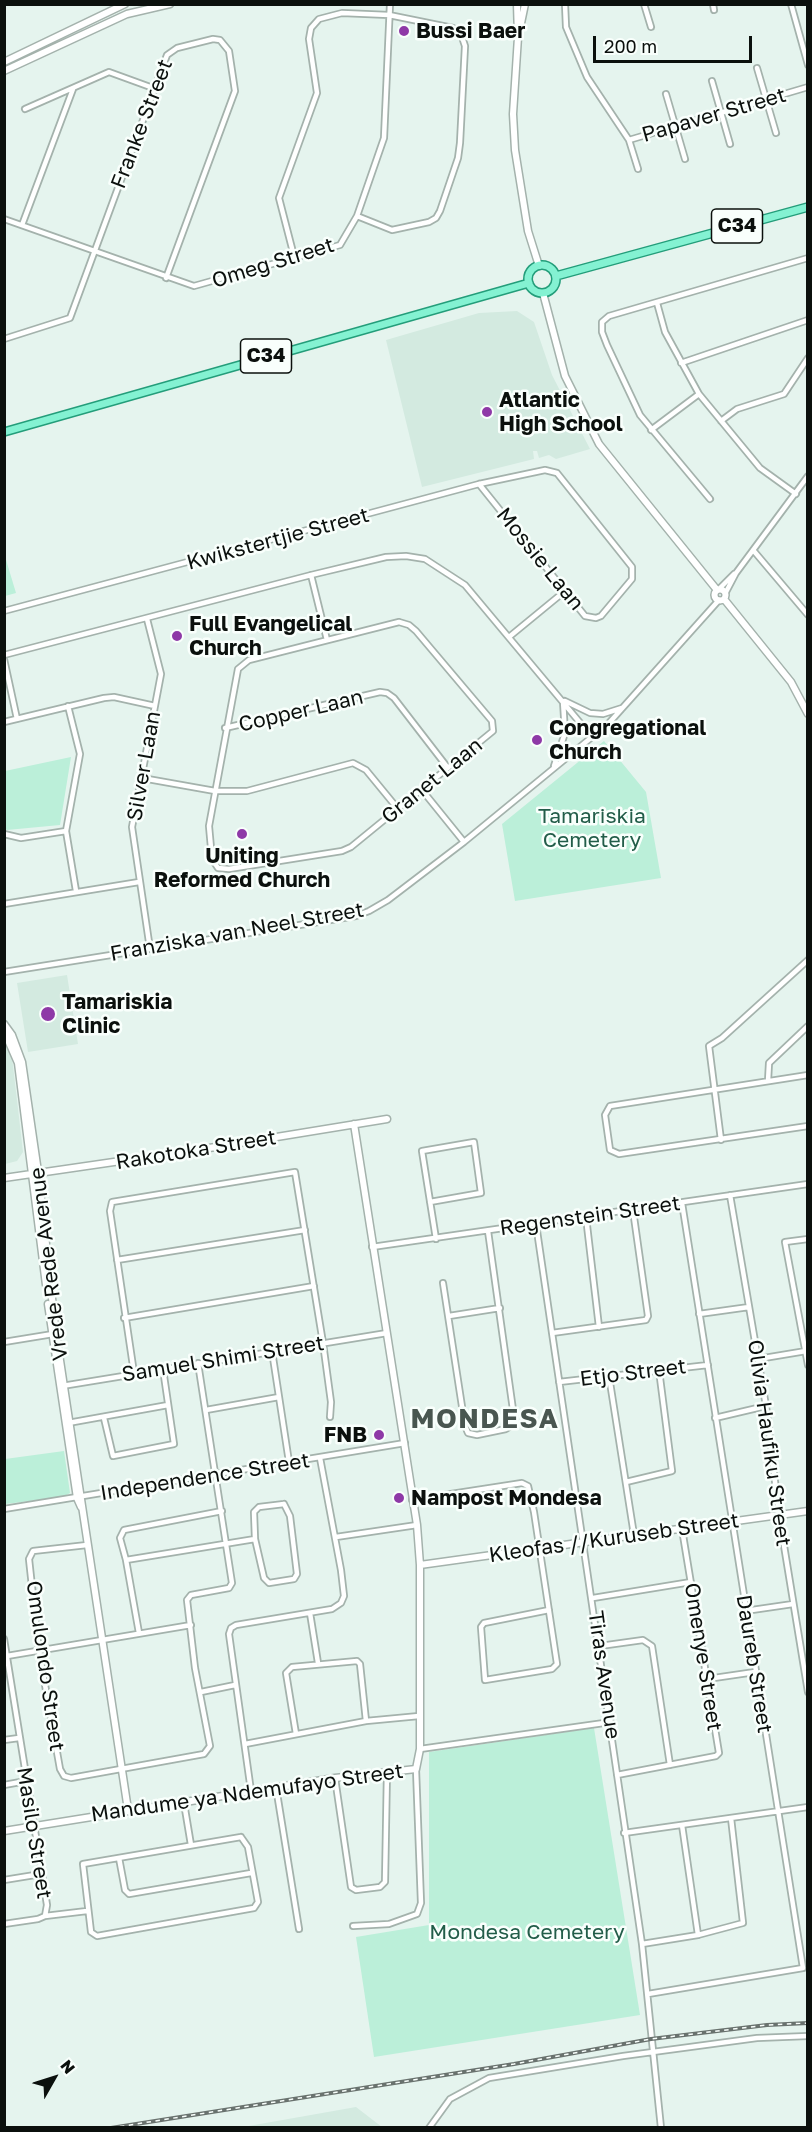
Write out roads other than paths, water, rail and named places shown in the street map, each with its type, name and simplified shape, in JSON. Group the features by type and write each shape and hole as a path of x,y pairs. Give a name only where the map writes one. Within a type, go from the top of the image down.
{"main road":[{"name":"C34","path":"556,276 807,207"},
{"path":"539,266 549,267 556,276 555,286 543,293 533,290 529,283 530,273 539,266"},
{"name":"C34","path":"4,432 529,283"}],"street":[{"path":"4,71 127,14 170,4"},
{"name":"Omeg Street","path":"4,219 194,286 295,260 340,245 357,216 384,138 390,4"},
{"path":"517,4 514,150 528,231 539,266"},
{"path":"518,37 525,4"},
{"name":"Papaver Street","path":"565,4 566,27 587,77 629,140 807,87"},
{"path":"644,4 651,27"},
{"path":"791,4 806,54 807,65"},
{"path":"4,62 124,5 127,14"},
{"path":"295,260 279,198 280,189 317,93 309,39 311,28 319,19 331,14 389,15 453,28 461,34 465,46 458,158 440,211 436,218 429,222 392,230 357,216"},
{"name":"Franke Street","path":"5,338 70,318 153,87 171,50 213,39 225,45 234,91 166,278"},
{"path":"757,68 768,98 776,133"},
{"path":"25,109 109,72 153,87"},
{"path":"712,81 730,144"},
{"path":"22,225 73,89"},
{"path":"666,94 685,159"},
{"path":"629,140 638,170"},
{"path":"710,499 651,430 627,388 601,326 609,316 807,258"},
{"path":"543,293 549,325 565,376 598,444 791,682 807,714"},
{"path":"657,303 665,332 699,394 760,468 796,494"},
{"path":"681,363 807,320"},
{"path":"721,421 737,409 784,394 807,358"},
{"path":"651,430 699,394"},
{"name":"Kwikstertjie Street","path":"4,611 479,484 552,470"},
{"name":"Mossie Laan","path":"479,484 585,616 596,618 632,579 634,570 557,473 552,470"},
{"name":"Franziska van Neel Street","path":"4,972 356,916 388,900 464,842 624,708 721,594 807,476"},
{"path":"753,550 807,615"},
{"path":"17,719 4,657 311,575 387,557 406,556 425,560 465,585 592,737"},
{"path":"311,575 327,640"},
{"path":"509,637 565,591"},
{"name":"Silver Laan","path":"147,620 161,674 132,827 150,949"},
{"name":"Granet Laan","path":"399,622 409,625 494,727 422,790 351,847 342,851 229,869 218,868 212,859 209,826 225,728 238,669 249,660 327,640 399,622"},
{"name":"Copper Laan","path":"225,728 387,693 394,698 448,768"},
{"path":"4,722 114,697 155,706"},
{"path":"562,700 590,713 603,714 624,708"},
{"path":"554,768 565,733 562,700"},
{"path":"68,706 81,761 66,831 76,891"},
{"path":"142,778 215,791 247,791 353,763 366,770 398,809"},
{"path":"422,790 464,842"},
{"path":"4,834 21,838 66,831"},
{"path":"4,904 139,882"},
{"path":"721,1140 709,1046 722,1038 807,960"},
{"name":"Vrede Rede Avenue","path":"4,1024 12,1035 22,1062 53,1334 128,1810"},
{"path":"768,1081 769,1063 807,1026"},
{"name":"Vrede Rede Avenue","path":"4,1031 18,1063 35,1172"},
{"path":"807,1075 610,1106 605,1115 610,1150 619,1154 807,1126"},
{"name":"Rakotoka Street","path":"4,1178 387,1119"},
{"name":"Mandume ya Ndemufayo Street","path":"4,1831 335,1778 416,1769 420,1749 420,1565 417,1526 354,1124"},
{"path":"430,1202 481,1193 474,1142 422,1151 430,1202 436,1239"},
{"path":"134,1373 124,1318 110,1211 112,1202 295,1172 323,1343 331,1402 330,1416"},
{"name":"Regenstein Street","path":"372,1247 807,1184"},
{"name":"Olivia Haufiku Street","path":"730,1195 758,1359 779,1515 807,1692"},
{"name":"Daureb Street","path":"682,1203 803,1968"},
{"path":"552,1333 646,1320 648,1316 633,1210"},
{"path":"586,1217 599,1327"},
{"name":"Tiras Avenue","path":"536,1224 593,1598 624,1833 642,1944 661,2127"},
{"path":"117,1260 305,1230"},
{"path":"443,1283 465,1426 468,1433 477,1436 506,1429 512,1425 513,1417 488,1231"},
{"path":"807,1239 785,1242 807,1365"},
{"path":"124,1318 314,1286"},
{"path":"699,1314 749,1307"},
{"path":"448,1316 500,1308"},
{"name":"Samuel Shimi Street","path":"61,1386 387,1332"},
{"path":"4,1342 53,1334"},
{"path":"272,1351 289,1462"},
{"path":"758,1359 806,1351"},
{"path":"122,1767 168,1761 209,1751 201,1692 195,1668 188,1597 231,1586 222,1511 198,1363"},
{"name":"Etjo Street","path":"559,1382 708,1365"},
{"path":"104,1418 113,1456 171,1446 174,1439 163,1369"},
{"path":"626,1482 672,1471 659,1370"},
{"path":"609,1376 634,1535"},
{"path":"206,1410 279,1397"},
{"path":"68,1423 168,1405"},
{"path":"715,1418 765,1406"},
{"name":"Independence Street","path":"4,1509 405,1443"},
{"path":"251,1791 229,1634 231,1628 332,1609 341,1604 344,1596 336,1538 320,1458"},
{"path":"412,1500 525,1483 530,1494 540,1550 549,1610 556,1667 515,1677 485,1680 481,1627 484,1623 549,1610"},
{"path":"286,1506 292,1532 296,1577 288,1580 266,1581 255,1539 256,1510 286,1506"},
{"path":"139,1633 120,1538 124,1530 222,1511"},
{"name":"Kleofas //Kuruseb Street","path":"420,1565 807,1511"},
{"path":"336,1538 417,1526"},
{"name":"Omenye Street","path":"617,1775 718,1755 682,1529"},
{"path":"126,1560 255,1539"},
{"name":"Omulondo Street","path":"87,1545 33,1551 30,1554 39,1651 60,1769 64,1776 71,1778 122,1767"},
{"path":"593,1598 691,1582"},
{"path":"745,1611 793,1604"},
{"path":"310,1613 318,1663"},
{"path":"7,1656 190,1625"},
{"name":"Masilo Street","path":"4,1639 47,1905 45,1916 4,1924"},
{"path":"600,1646 643,1640 652,1646 670,1765"},
{"path":"296,1734 286,1673 292,1667 354,1660 360,1664 366,1721"},
{"path":"707,1678 755,1672"},
{"path":"201,1692 235,1685"},
{"path":"245,1744 366,1721 419,1716"},
{"path":"420,1749 611,1722"},
{"path":"4,1740 19,1738"},
{"path":"352,1926 389,1924 417,1914 421,1902 416,1769"},
{"path":"335,1778 351,1887 356,1890 380,1887 385,1882 387,1771"},
{"path":"4,1785 26,1781"},
{"path":"276,1787 299,1929"},
{"path":"184,1803 191,1845"},
{"path":"624,1833 807,1807"},
{"path":"642,1944 740,1926 744,1919 731,1818"},
{"path":"682,1825 698,1935"},
{"path":"241,1837 248,1847 258,1902 254,1908 97,1936 91,1932 83,1864 191,1845 241,1837"},
{"path":"119,1858 125,1890 129,1894 251,1873"},
{"path":"4,1880 41,1874"},
{"path":"45,1916 87,1911"},
{"path":"648,1994 803,1968 807,1973"},
{"path":"429,2127 450,2099 489,2078 758,2038 807,2036"}],"railway":[{"path":"111,2128 514,2064 651,2039 767,2025 808,2023"}],"place":[{"name":"Bussi Baer","path":"404,31"},
{"name":"Atlantic High School","path":"487,412"},
{"name":"Full Evangelical Church","path":"177,636"},
{"name":"Congregational Church","path":"537,740"},
{"name":"Uniting Reformed Church","path":"242,834"},
{"name":"Tamariskia Clinic","path":"48,1014"},
{"name":"FNB","path":"379,1435"},
{"name":"Nampost Mondesa","path":"399,1498"}],"district":[{"name":"MONDESA","path":"485,1419"}],"park label":[{"name":"Tamariskia Cemetery","path":"592,828"},
{"name":"Mondesa Cemetery","path":"527,1932"}]}
